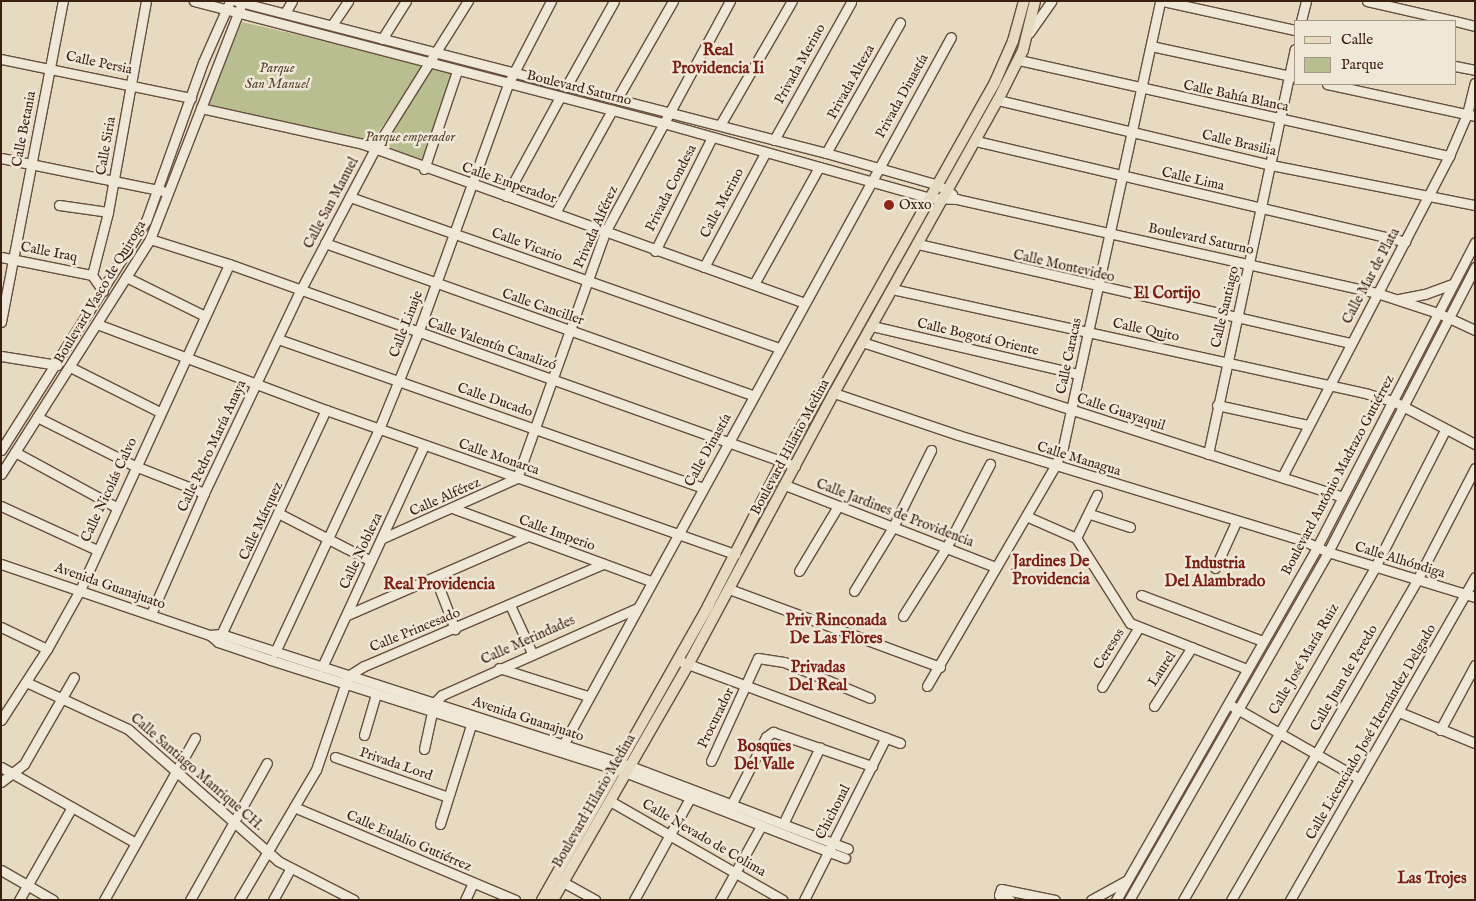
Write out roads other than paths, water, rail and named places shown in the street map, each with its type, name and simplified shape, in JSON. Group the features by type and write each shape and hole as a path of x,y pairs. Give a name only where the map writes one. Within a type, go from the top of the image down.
{"main road":[{"name":"Boulevard Hilario Medina","path":"553,900 628,770 677,660 735,554 782,460 1002,68 1024,1"},
{"name":"Boulevard Hilario Medina","path":"542,900 617,766 646,728 688,665 834,392 976,141 1019,60 1029,33 1035,1"}],"street":[{"name":"Calle Betania","path":"1,322 63,1"},
{"name":"Calle Siria","path":"92,275 108,212 146,1"},
{"name":"Boulevard Saturno","path":"194,1 427,64 663,123 930,198 943,200 957,199 1377,293 1438,313 1475,330"},
{"name":"Boulevard Vasco de Quiroga","path":"1,450 57,366 146,221 191,98 230,1"},
{"path":"285,13 292,1"},
{"path":"332,25 348,1"},
{"path":"382,39 406,1"},
{"name":"Calle San Manuel","path":"300,291 375,149 468,1"},
{"name":"Calle Linaje","path":"275,652 326,538 379,429 418,333 508,84 551,1"},
{"path":"566,87 614,1"},
{"path":"618,98 672,1"},
{"name":"Privada Alférez","path":"517,478 605,232 730,1"},
{"path":"720,125 792,1"},
{"path":"1029,33 1052,1"},
{"path":"1161,1 1294,30"},
{"name":"Calle Caracas","path":"927,686 940,667 995,567 1055,466 1072,410 1097,287 1161,1"},
{"path":"1301,20 1306,1"},
{"path":"1367,1 1450,20"},
{"name":"Boulevard Saturno","path":"240,2 826,153 938,185 948,190 957,199"},
{"name":"Boulevard Vasco de Quiroga","path":"1,474 150,239 170,193 238,14 240,2"},
{"name":"Privada Merino","path":"774,140 851,2"},
{"path":"1456,21 1475,26"},
{"name":"Privada Alteza","path":"826,153 900,23"},
{"name":"Privada Dinastía","path":"878,169 951,37"},
{"path":"1151,46 1292,76"},
{"name":"Calle Santiago","path":"1208,454 1280,119 1292,76 1294,58"},
{"name":"Calle Persia","path":"1,59 50,67 191,98"},
{"name":"Calle Bahía Blanca","path":"1019,60 1142,90 1449,156"},
{"path":"1456,66 1475,70"},
{"path":"424,169 456,71"},
{"name":"Calle Mar de Plata","path":"1282,477 1308,425 1332,384 1351,343 1405,242 1427,196 1471,115 1475,82"},
{"path":"1332,85 1471,115"},
{"path":"506,196 560,97"},
{"name":"Calle Brasilia","path":"998,100 1270,164 1475,205"},
{"name":"Calle Emperador","path":"201,108 284,124 375,149 424,169 555,213 655,251 803,302"},
{"path":"555,213 612,110"},
{"name":"Privada Condesa","path":"655,251 712,138"},
{"name":"Calle Lima","path":"976,141 1122,176 1262,206 1405,242"},
{"name":"Calle Merino","path":"704,267 765,152"},
{"path":"1,158 170,193"},
{"path":"754,284 819,167"},
{"name":"Calle Dinastía","path":"563,745 588,696 729,443 803,302 878,169"},
{"name":"Calle Vicario","path":"350,197 586,282 778,348"},
{"path":"59,205 108,212"},
{"name":"Calle Valentín Canalizó","path":"150,239 229,264 300,291 795,466"},
{"name":"Boulevard Antônio Madrazo Gutiérrez","path":"1116,900 1246,669 1318,547 1475,242"},
{"name":"Calle Canciller","path":"325,243 753,395"},
{"name":"Calle Montevideo","path":"918,244 1097,287 1351,343"},
{"name":"Calle Iraq","path":"1,257 92,275"},
{"name":"Calle Nicolás Calvo","path":"1,720 47,649 80,590 96,550 229,264"},
{"name":"Boulevard Antônio Madrazo Gutiérrez","path":"1129,900 1328,552 1472,279 1475,267"},
{"path":"1458,274 1472,279"},
{"path":"92,275 103,291"},
{"path":"126,277 206,316"},
{"path":"1399,299 1434,292 1452,284"},
{"name":"Calle Quito","path":"892,289 1332,384 1392,401 1475,444"},
{"name":"Calle Pedro María Anaya","path":"151,614 204,493 300,291"},
{"name":"Calle Monarca","path":"97,324 326,410 735,554"},
{"name":"Calle Bogotá Oriente","path":"872,326 1079,374"},
{"name":"Calle Ducado","path":"278,339 703,488"},
{"name":"Calle Guayaquil","path":"862,342 1343,497"},
{"path":"1,356 57,366"},
{"path":"70,367 160,412"},
{"name":"Calle Managua","path":"834,392 1055,466 1318,547"},
{"path":"1217,405 1308,425"},
{"name":"Calle Márquez","path":"220,638 280,514 326,410"},
{"path":"38,418 135,466 204,493"},
{"name":"Calle José María Ruiz","path":"1183,900 1375,567 1445,430"},
{"name":"Calle Nobleza","path":"322,667 383,538 424,445"},
{"path":"854,591 892,527 931,450"},
{"path":"15,452 116,507"},
{"path":"903,616 946,548 990,464"},
{"name":"Calle Juan de Peredo","path":"1231,900 1417,580 1475,468"},
{"name":"Calle Alférez","path":"383,538 455,509 517,478"},
{"name":"Calle Jardines de Providencia","path":"785,485 995,567"},
{"path":"1076,538 1090,514 1097,496"},
{"path":"1,506 96,550"},
{"path":"799,572 838,506"},
{"name":"Calle Imperio","path":"455,509 526,537 652,581"},
{"path":"280,514 371,561"},
{"path":"1090,514 1130,527"},
{"path":"1026,516 1076,538 1122,614 1140,627 1246,669"},
{"path":"1215,568 1236,522"},
{"path":"347,614 435,578 526,537"},
{"name":"Calle Alhóndiga","path":"1318,547 1328,552 1470,596"},
{"name":"Avenida Guanajuato","path":"1,564 346,680 434,703 473,722 617,766"},
{"name":"Calle Princesado","path":"346,680 364,666 455,629 603,564"},
{"name":"Calle Licenciado José Hernández Delgado","path":"1290,900 1399,712 1470,596 1475,577"},
{"path":"435,578 455,629"},
{"path":"729,589 940,667"},
{"path":"1141,595 1263,641"},
{"path":"510,605 532,653"},
{"name":"Calle Merindades","path":"434,703 460,685 637,608"},
{"path":"1,627 47,649"},
{"name":"Ceresos","path":"1102,687 1140,627"},
{"name":"Avenida Guanajuato","path":"220,638 275,652 322,667 376,694 432,712 563,745 730,808 761,826 845,858"},
{"name":"Laurel","path":"1154,706 1192,647"},
{"name":"Procurador","path":"711,761 747,687 756,661 765,657 870,698"},
{"path":"677,660 900,743"},
{"path":"1440,730 1475,665"},
{"path":"500,668 588,696"},
{"path":"1,782 14,774 24,764 64,698 74,677"},
{"path":"239,900 266,850 324,753 346,680"},
{"name":"Calle Santiago Manrique CH.","path":"26,682 128,728 290,869 354,900"},
{"path":"364,735 376,694"},
{"path":"424,749 434,703"},
{"path":"1227,704 1360,779"},
{"path":"1399,712 1475,743"},
{"path":"440,824 473,722"},
{"path":"730,808 770,733 782,734 872,766"},
{"name":"Chichonal","path":"804,900 886,737"},
{"path":"104,900 195,738"},
{"path":"783,824 820,747"},
{"name":"Privada Lord","path":"335,757 448,797"},
{"path":"190,900 267,763"},
{"path":"1,767 136,843"},
{"name":"Avenida Guanajuato","path":"628,770 690,798 783,824 834,842 848,849"},
{"path":"634,900 669,833 690,798"},
{"name":"Calle Nevado de Colima","path":"610,801 669,833 783,900"},
{"name":"Calle Eulalio Gutiérrez","path":"294,806 515,900"},
{"path":"19,900 72,807"},
{"path":"720,900 761,826"},
{"path":"273,900 290,869"},
{"path":"1,870 53,900"},
{"path":"1091,900 1127,879"},
{"path":"563,882 595,900"},
{"path":"465,900 473,883"},
{"path":"1010,900 999,895 1001,889 1055,900"},
{"path":"1134,889 1137,900"}],"place":[{"name":"Oxxo","path":"889,205"}],"district":[{"name":"Real Providencia Ii","path":"718,60"},
{"name":"El Cortijo","path":"1167,294"},
{"name":"Jardines De Providencia","path":"1051,571"},
{"name":"Industria Del Alambrado","path":"1215,573"},
{"name":"Real Providencia","path":"439,585"},
{"name":"Priv Rinconada De Las Flores","path":"836,630"},
{"name":"Privadas Del Real","path":"818,677"},
{"name":"Bosques Del Valle","path":"764,756"},
{"name":"Las Trojes","path":"1432,879"}],"park label":[{"name":"Parque San Manuel","path":"277,76"},
{"name":"Parque emperador","path":"410,137"}]}
